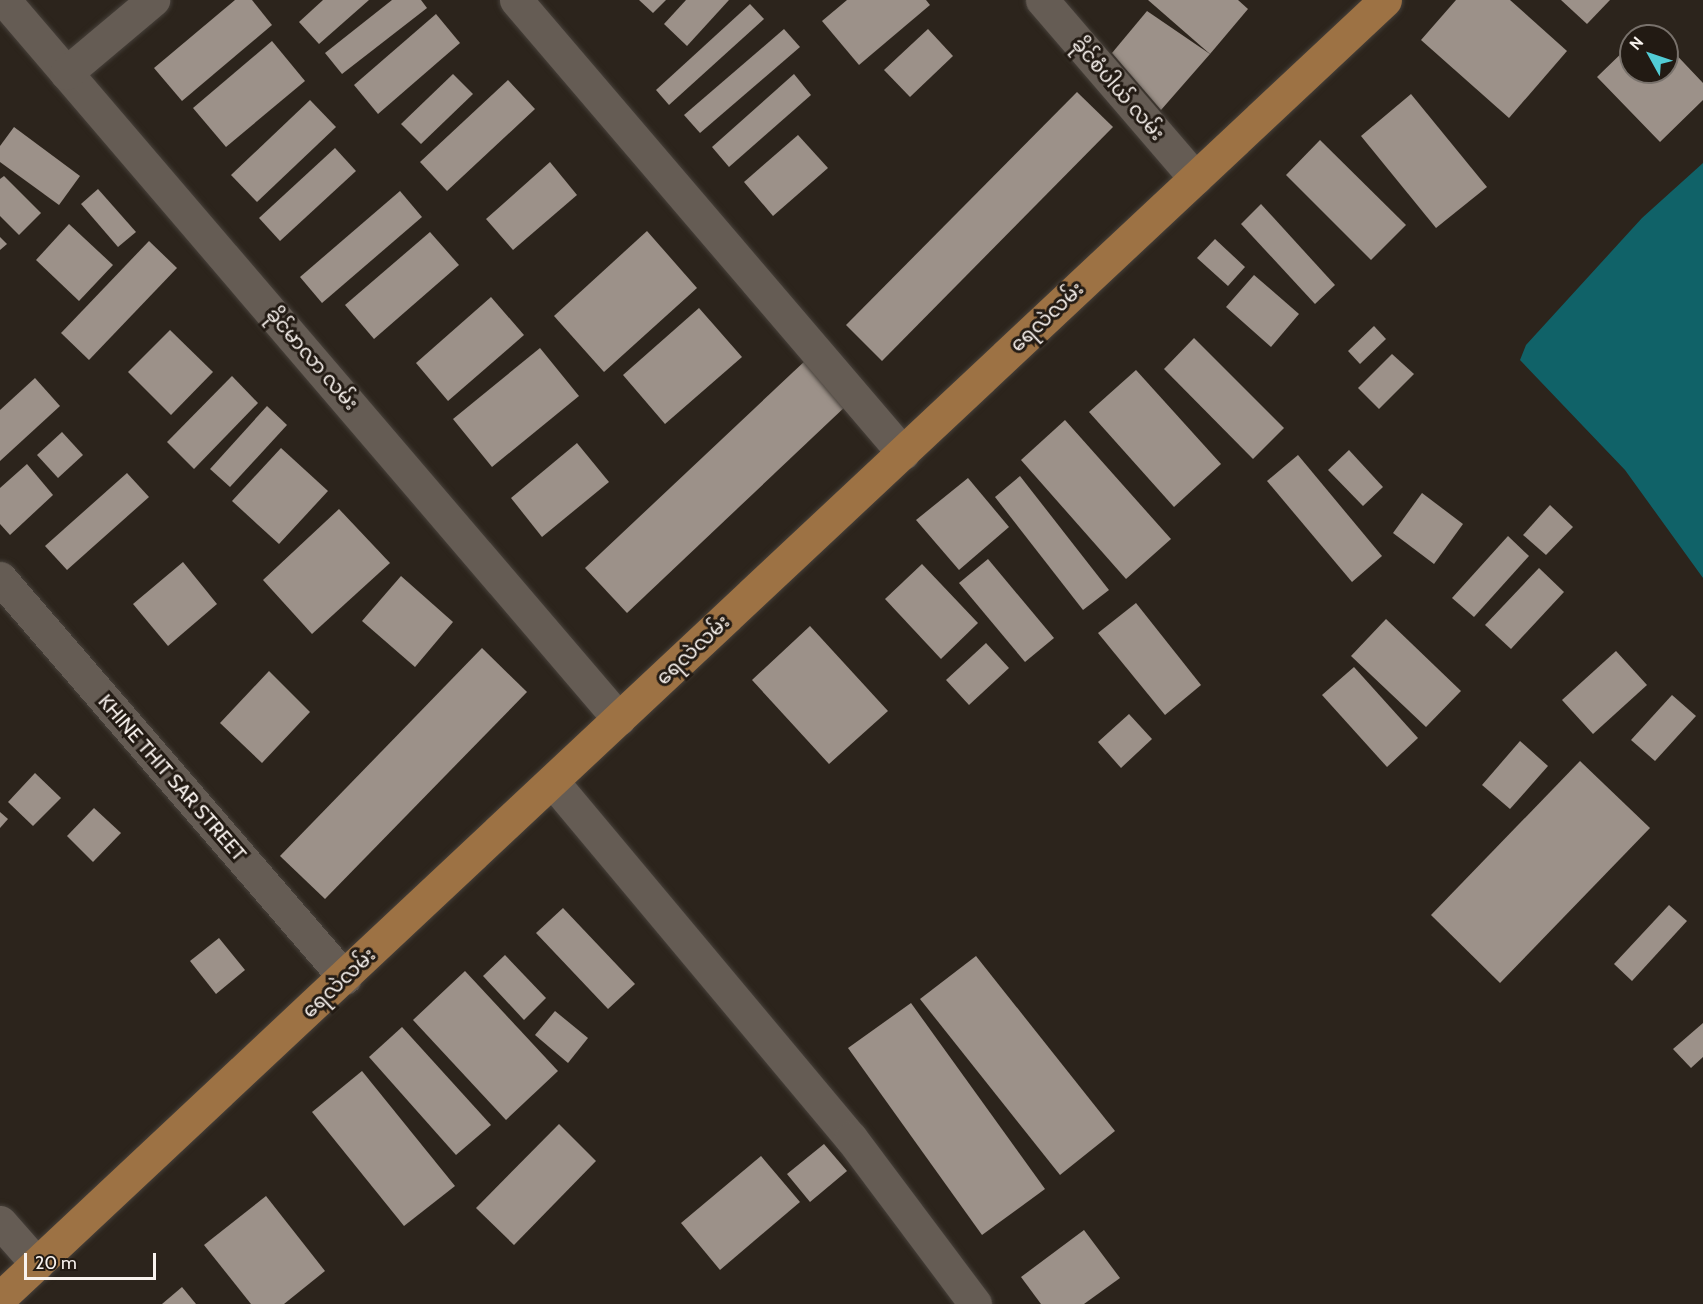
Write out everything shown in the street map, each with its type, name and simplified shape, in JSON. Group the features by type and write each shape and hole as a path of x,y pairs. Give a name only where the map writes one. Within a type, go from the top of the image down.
{"main road":[{"name":"ရေလဲလမ်း","path":"0,1298 345,978 1385,0"}],"street":[{"name":"ခိုင်မာလာ လမ်း","path":"4,0 619,719"},
{"path":"66,73 153,0"},
{"path":"516,0 903,453"},
{"name":"ခိုင်စံပါယ် လမ်း","path":"1042,0 1195,178"},
{"name":"KHINE THIT SAR STREET","path":"0,578 345,978"},
{"path":"553,782 851,1138 975,1304"},
{"path":"0,1222 37,1264"}],"water":[{"path":"1703,163 1703,578 1625,470 1520,360 1526,345 1642,218"}],"building":[{"path":"235,0 252,0 272,25 182,101 154,68"},
{"path":"323,0 369,0 319,44 299,22"},
{"path":"392,0 421,0 427,8 342,74 325,53"},
{"path":"639,0 666,0 653,13"},
{"path":"686,0 729,0 687,46 664,24"},
{"path":"847,0 926,0 930,5 859,65 822,21"},
{"path":"1148,0 1238,0 1248,9 1210,54"},
{"path":"1456,0 1510,0 1567,51 1509,118 1421,40"},
{"path":"1561,0 1610,0 1587,24"},
{"path":"750,4 764,19 669,105 656,90"},
{"path":"1147,11 1210,54 1161,110 1112,53"},
{"path":"436,14 460,43 378,114 354,85"},
{"path":"784,29 800,47 700,133 684,115"},
{"path":"928,29 953,56 910,97 884,70"},
{"path":"272,41 305,81 226,147 193,108"},
{"path":"1619,56 1619,84 1679,84 1679,58 1703,83 1703,100 1660,142 1597,77"},
{"path":"453,74 473,94 421,144 401,124"},
{"path":"794,74 811,95 729,167 712,147"},
{"path":"508,80 535,109 447,191 420,162"},
{"path":"1077,92 1113,127 882,361 846,325"},
{"path":"1411,94 1487,187 1436,228 1361,136"},
{"path":"310,100 336,127 257,202 231,175"},
{"path":"14,127 80,176 59,205 0,162 0,146"},
{"path":"798,135 828,168 773,216 744,182"},
{"path":"1320,140 1406,225 1371,260 1286,175"},
{"path":"335,148 356,171 280,241 259,218"},
{"path":"550,162 577,195 513,250 486,219"},
{"path":"4,176 41,213 19,235 0,216 0,179"},
{"path":"98,189 136,232 118,247 81,204"},
{"path":"400,191 422,217 322,303 300,277"},
{"path":"1261,204 1335,285 1315,304 1241,224"},
{"path":"69,224 113,265 79,301 36,260"},
{"path":"647,231 697,288 604,372 554,316"},
{"path":"430,232 459,265 374,339 345,305"},
{"path":"0,237 7,244 0,250"},
{"path":"1215,239 1245,267 1228,286 1197,258"},
{"path":"149,241 177,268 89,360 61,333"},
{"path":"1254,275 1299,314 1271,347 1226,307"},
{"path":"491,297 524,335 448,401 416,363"},
{"path":"699,308 742,357 665,424 623,375"},
{"path":"1374,326 1386,339 1360,364 1348,351"},
{"path":"170,330 213,372 171,415 128,372"},
{"path":"1194,338 1284,428 1253,459 1164,369"},
{"path":"540,348 579,396 492,467 453,419"},
{"path":"1392,354 1414,374 1379,409 1358,388"},
{"path":"807,359 848,404 627,613 585,568"},
{"path":"1136,370 1221,464 1174,507 1089,412"},
{"path":"232,376 258,403 194,469 167,442"},
{"path":"35,378 60,406 0,461 0,410"},
{"path":"267,406 287,425 230,487 210,469"},
{"path":"1065,420 1171,539 1126,579 1021,460"},
{"path":"62,432 83,455 58,478 37,455"},
{"path":"577,443 609,482 542,537 511,498"},
{"path":"281,448 328,491 279,544 232,501"},
{"path":"1349,450 1383,487 1363,506 1328,470"},
{"path":"1298,455 1382,556 1352,582 1267,481"},
{"path":"27,464 53,495 10,535 0,524 0,488"},
{"path":"127,473 149,497 67,570 45,546"},
{"path":"1020,476 1109,590 1083,610 995,497"},
{"path":"968,478 1009,527 959,570 916,520"},
{"path":"1422,493 1463,524 1434,564 1393,533"},
{"path":"1550,505 1573,527 1546,555 1523,535"},
{"path":"339,509 390,563 312,634 263,580"},
{"path":"1508,536 1529,556 1474,617 1452,598"},
{"path":"988,559 1054,638 1025,662 959,583"},
{"path":"183,562 217,604 168,646 133,604"},
{"path":"922,564 978,623 941,659 885,599"},
{"path":"1539,568 1564,592 1511,649 1485,625"},
{"path":"401,576 453,622 415,667 362,621"},
{"path":"1136,603 1201,685 1165,715 1098,633"},
{"path":"1386,619 1461,691 1426,727 1351,656"},
{"path":"810,626 888,711 829,764 752,680"},
{"path":"986,643 1009,668 969,705 946,680"},
{"path":"482,648 527,692 325,899 280,856"},
{"path":"1616,651 1647,685 1593,734 1562,700"},
{"path":"1354,667 1418,738 1387,767 1322,695"},
{"path":"269,671 310,712 262,763 220,723"},
{"path":"1672,695 1696,716 1655,761 1631,740"},
{"path":"1129,714 1152,739 1121,768 1098,742"},
{"path":"1520,741 1548,766 1510,809 1482,785"},
{"path":"1580,761 1650,828 1500,983 1431,915"},
{"path":"35,773 61,798 33,826 8,802"},
{"path":"94,808 121,833 93,862 67,836"},
{"path":"0,812 8,819 0,828"},
{"path":"1669,905 1687,921 1632,981 1614,964"},
{"path":"563,908 635,984 608,1009 536,933"},
{"path":"219,938 245,970 216,994 190,961"},
{"path":"505,955 546,998 524,1020 483,976"},
{"path":"976,956 1115,1131 1060,1175 920,999"},
{"path":"465,971 558,1071 506,1120 413,1020"},
{"path":"911,1003 1045,1189 982,1235 848,1048"},
{"path":"555,1011 588,1038 568,1063 535,1035"},
{"path":"1703,1023 1703,1057 1691,1068 1673,1049"},
{"path":"402,1027 491,1125 456,1155 369,1057"},
{"path":"362,1071 455,1186 404,1226 312,1112"},
{"path":"559,1124 596,1161 514,1245 476,1208"},
{"path":"824,1144 847,1171 810,1202 787,1174"},
{"path":"761,1156 800,1202 720,1270 681,1223"},
{"path":"266,1196 325,1271 284,1304 251,1304 204,1245"},
{"path":"1084,1230 1120,1278 1084,1304 1041,1304 1021,1277"},
{"path":"182,1287 196,1304 162,1304"}]}
